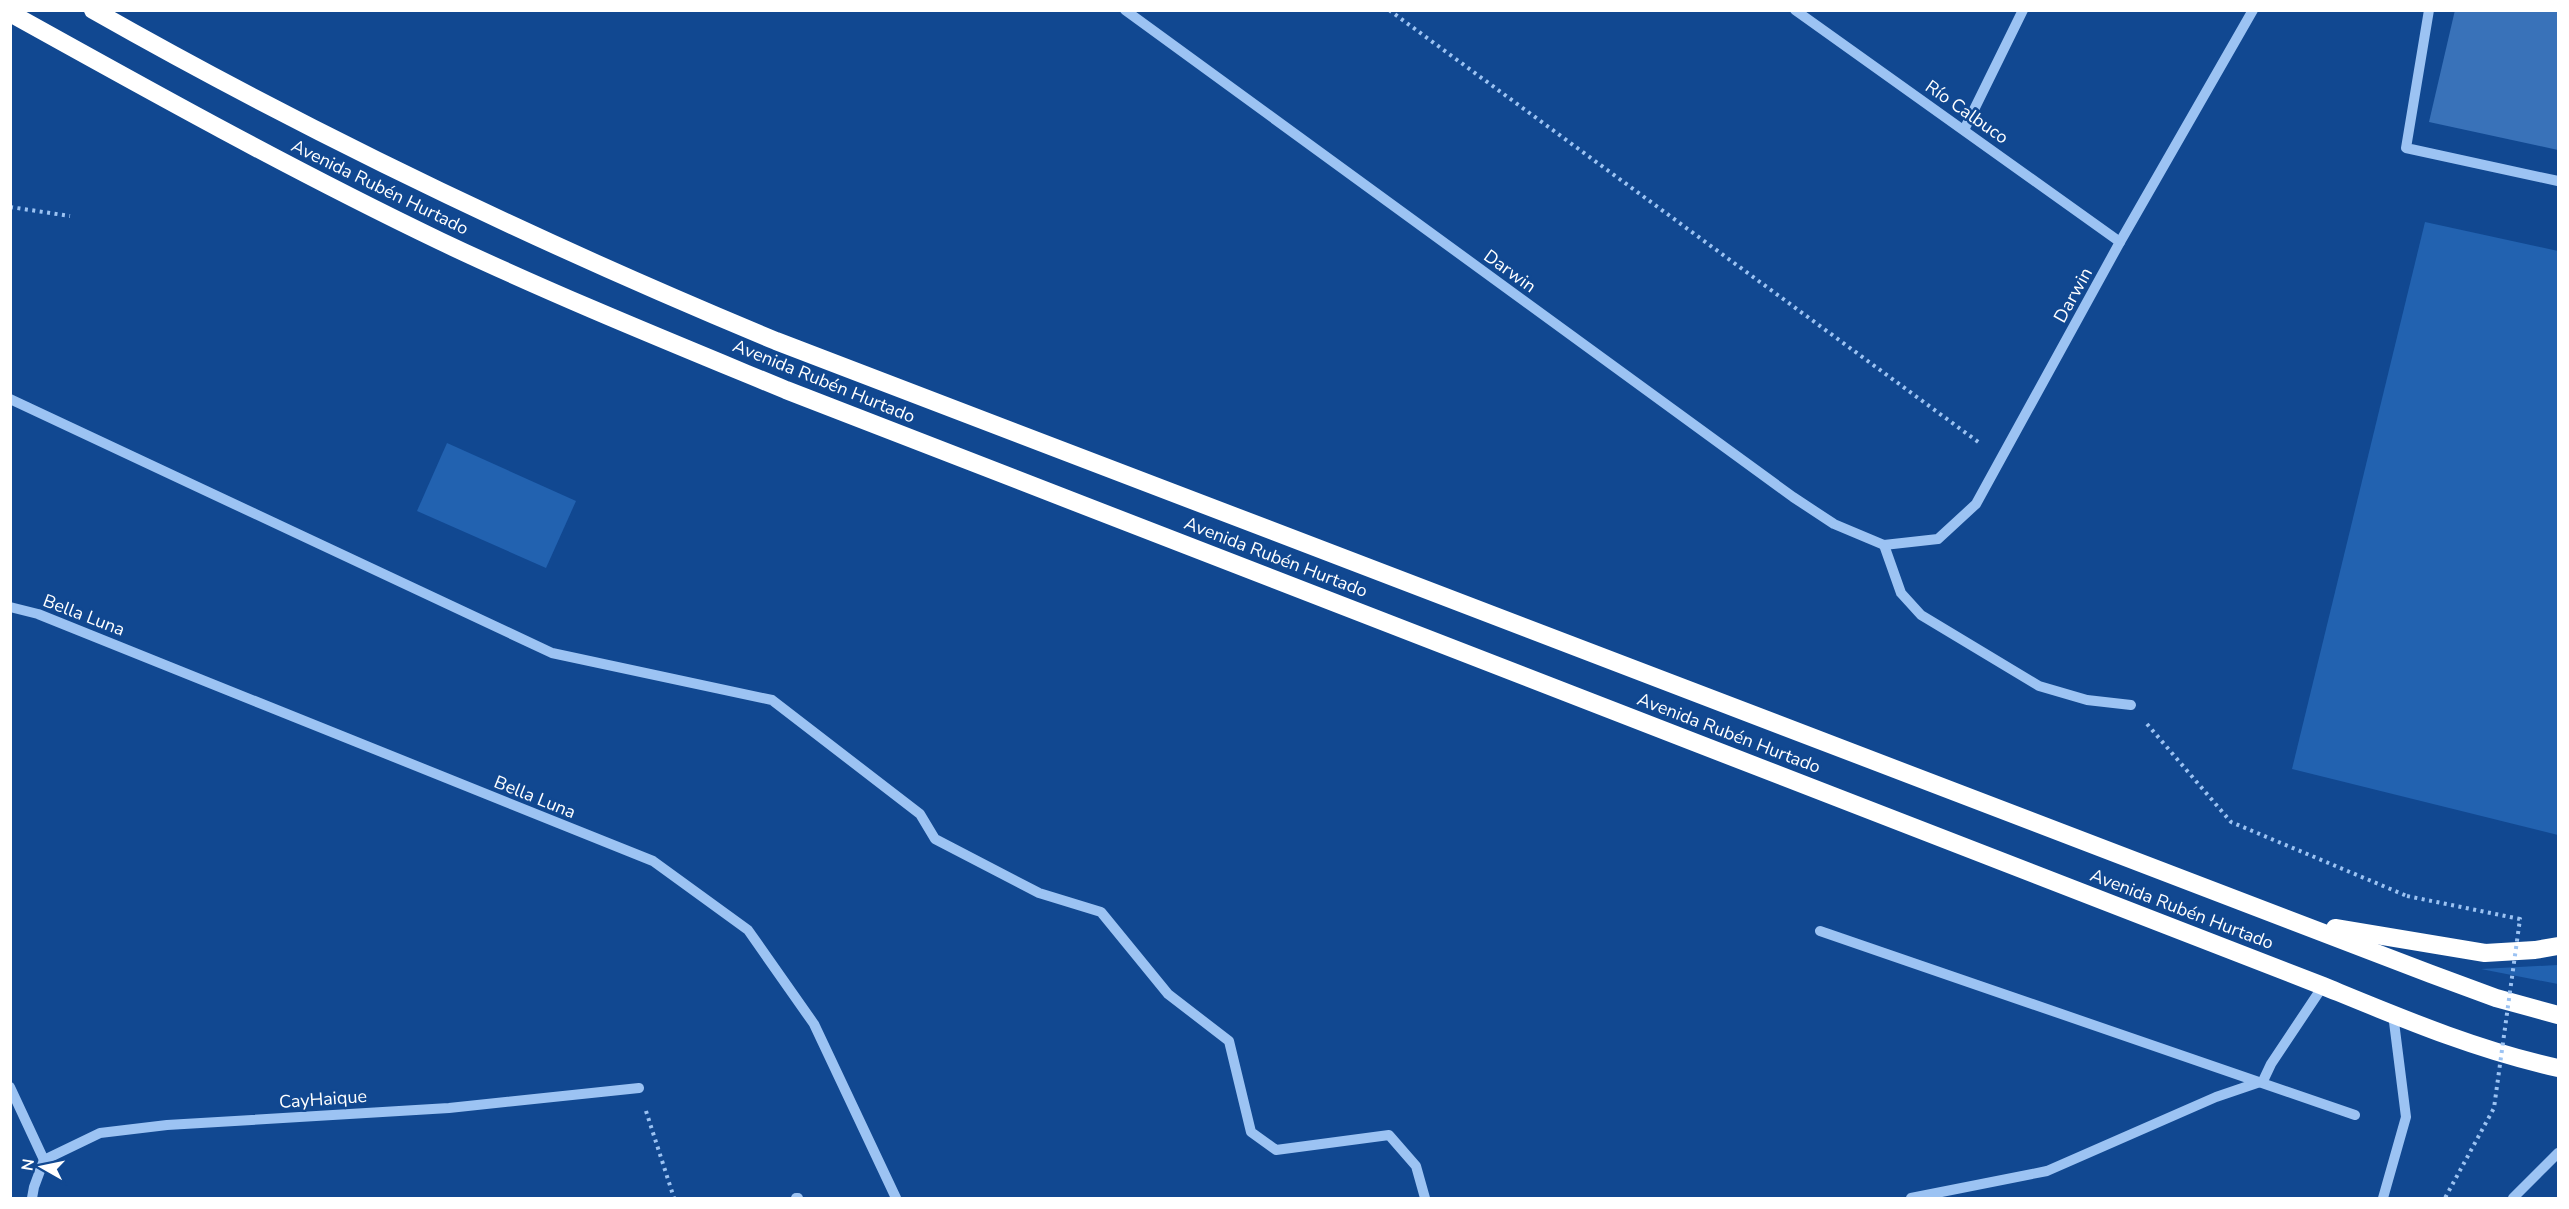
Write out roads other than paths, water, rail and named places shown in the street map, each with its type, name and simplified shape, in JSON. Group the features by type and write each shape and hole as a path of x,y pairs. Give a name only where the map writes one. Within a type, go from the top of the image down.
{"highway":[{"name":"Avenida Rubén Hurtado","path":"93,10 228,85 409,177 588,261 776,341 2496,998 2559,1015"},
{"name":"Avenida Rubén Hurtado","path":"10,13 283,163 441,241 617,320 786,390 2462,1042 2512,1058 2559,1068"},
{"path":"2299,922 2485,953 2559,946"}],"street":[{"name":"Darwin","path":"1125,10 1793,497 1834,524 1884,545 1938,539 1976,504 2120,242 2253,10"},
{"name":"Río Calbuco","path":"1795,10 2120,242"},
{"path":"1964,130 2023,10"},
{"path":"2429,10 2406,148 2559,182"},
{"path":"10,399 552,653 772,700 920,814 935,839 1039,893 1101,912 1168,994 1229,1041 1251,1132 1263,1143 1276,1150 1389,1135 1416,1166 1425,1198"},
{"path":"1884,545 1901,593 1921,615 2039,686 2088,700 2131,705"},
{"name":"Bella Luna","path":"10,607 38,614 652,861 748,930 814,1024 896,1198"},
{"path":"1820,931 2263,1081 2355,1115"},
{"path":"1911,1198 2047,1171 2216,1097 2263,1081 2271,1064 2323,986"},
{"path":"2383,1198 2406,1117 2393,1014"},
{"path":"10,1087 44,1160 33,1193"},
{"name":"CayHaique","path":"44,1160 100,1133 167,1125 449,1108 639,1088"},
{"path":"2513,1198 2559,1153"}]}
